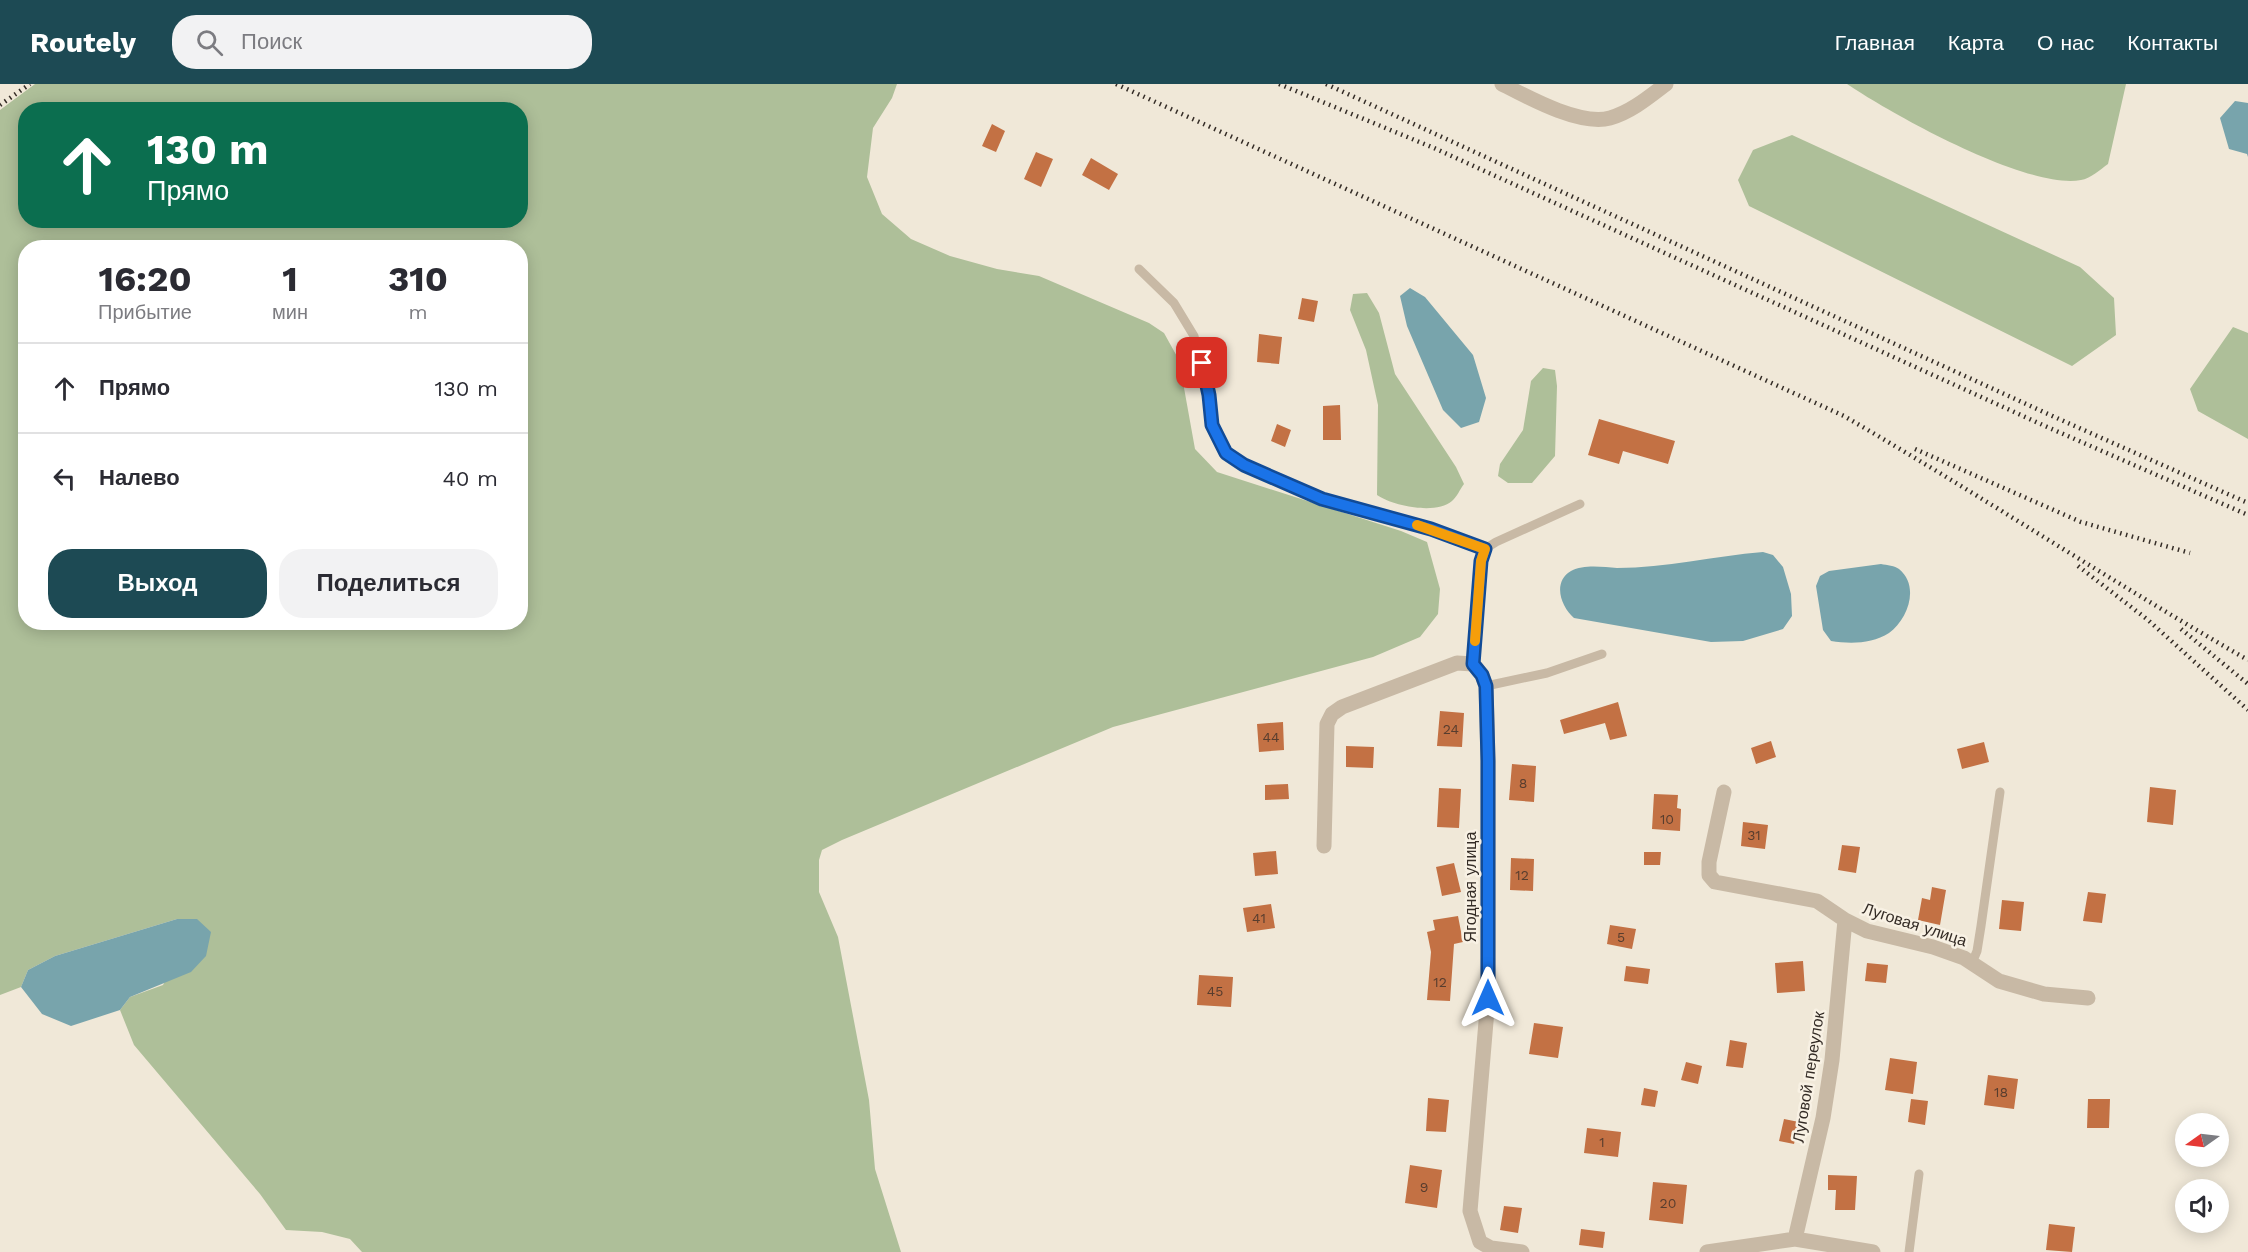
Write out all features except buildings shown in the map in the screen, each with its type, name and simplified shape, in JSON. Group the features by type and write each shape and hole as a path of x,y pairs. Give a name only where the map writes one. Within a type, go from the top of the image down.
{"street":[{"path":"1502,84 1565,113 1590,119 1608,118 1624,112 1647,99 1666,84"},
{"path":"1324,846 1327,724 1332,714 1342,707 1457,663 1473,664"},
{"name":"Ягодная улица","path":"1473,664 1482,675 1486,686 1488,998 1470,1211 1480,1242 1491,1248 1522,1252"},
{"name":"Луговая улица","path":"1724,792 1709,862 1709,875 1715,882 1817,901 1845,920 1867,931 1934,947 1964,958 1999,981 2044,994 2088,999"},
{"name":"Луговой переулок","path":"1795,1239 1822,1118 1832,1060 1845,920"},
{"path":"1707,1252 1795,1239 1873,1252"}],"lane":[{"path":"1139,269 1174,303 1194,336 1209,395 1212,425 1226,453 1244,465 1322,499 1431,529 1485,549"},
{"path":"1473,664 1481,561 1485,549 1580,504"},
{"path":"1486,686 1547,672 1602,654"},
{"path":"1972,963 1979,942 2000,792"},
{"path":"1909,1252 1919,1173"}],"green space":[{"path":"35,84 897,84 892,98 873,128 867,177 882,214 911,239 950,256 997,269 1039,276 1149,323 1164,333 1179,360 1195,449 1217,472 1401,531 1427,542 1440,589 1438,614 1420,637 1373,657 1113,727 822,850 819,860 819,892 838,937 869,1100 875,1169 901,1252 362,1252 350,1239 322,1232 286,1230 260,1194 134,1045 120,1010 130,997 163,985 197,919 177,919 55,956 28,970 21,987 0,995 0,110"},
{"path":"1847,84 2126,84 2108,164 2095,174 2081,180 2058,180 2029,174 1961,147 1927,131"},
{"path":"1792,135 2080,267 2114,298 2116,335 2072,366 1749,206 1738,180 1753,150"},
{"path":"1367,293 1379,313 1395,374 1456,467 1464,484 1454,499 1445,505 1436,508 1414,507 1393,503 1377,495 1378,405 1366,350 1350,310 1353,294"},
{"path":"2233,327 2248,333 2248,439 2198,411 2190,389"},
{"path":"1543,368 1555,370 1557,386 1555,456 1532,483 1508,483 1498,476 1500,464 1523,430 1531,381"}],"water":[{"path":"2235,101 2248,103 2248,157 2247,154 2229,149 2220,118"},
{"path":"1410,288 1425,297 1473,355 1486,398 1479,422 1461,428 1443,410 1407,326 1400,296"},
{"path":"1763,552 1773,555 1783,567 1791,594 1792,616 1783,629 1743,641 1711,642 1574,618 1565,608 1560,594 1565,576 1582,567 1654,566"},
{"path":"1881,564 1899,569 1909,584 1909,602 1902,619 1896,627 1882,637 1853,643 1831,641 1823,630 1816,586 1820,576 1829,571"},
{"path":"177,919 197,919 211,932 206,956 191,972 130,997 120,1010 71,1026 42,1014 21,987 28,970 55,956"}],"railway":[{"path":"0,105 30,84"},
{"path":"1116,84 1844,416 2248,660"},
{"path":"1279,84 1434,148 2045,426 2248,515"},
{"path":"1326,84 2248,503"},
{"path":"1915,449 2081,522 2190,553"},
{"path":"2078,566 2148,620 2248,710"},
{"path":"2181,629 2248,684"}],"slow traffic":[{"path":"1417,525 1485,549 1481,561 1475,641"}],"route":[{"path":"1202,363 1209,395 1212,425 1226,453 1244,465 1322,499 1431,529 1485,549 1481,561 1473,664 1482,675 1486,686 1488,998"}]}
